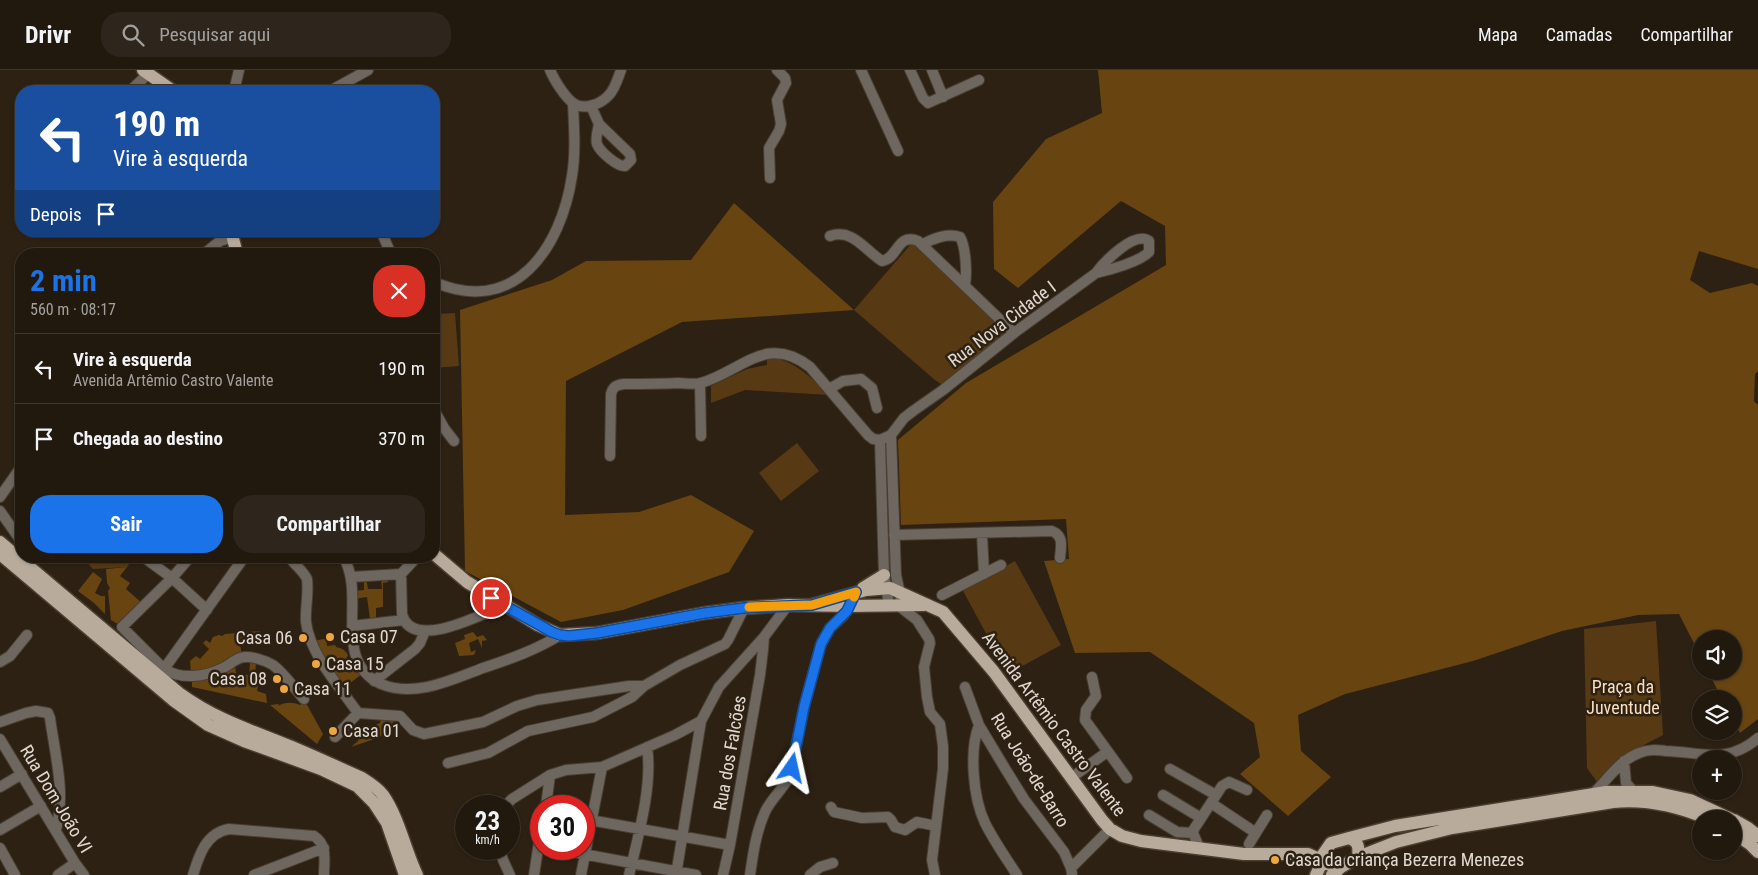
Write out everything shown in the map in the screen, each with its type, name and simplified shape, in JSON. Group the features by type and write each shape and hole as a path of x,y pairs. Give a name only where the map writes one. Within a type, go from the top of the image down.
{"main road":[{"path":"146,72 164,85"},
{"path":"0,542 15,552"},
{"path":"0,554 173,700 208,725 321,769 357,786 374,803 387,823 405,875"},
{"path":"440,559 467,582 504,605 560,635 597,633 705,613 744,608 788,605 926,605"},
{"path":"30,563 179,693 198,707 234,726 290,746 362,778 371,784 383,796 417,875"},
{"path":"812,605 856,592 888,579"},
{"name":"Avenida Artêmio Castro Valente","path":"888,579 899,591 943,612 956,625 994,672 1110,829 1122,836 1141,841 1244,854 1308,854 1322,861"},
{"path":"1316,875 1322,861 1323,851 1331,843 1407,824 1606,792 1653,792 1690,800 1712,810"},
{"path":"1322,861 1336,871 1358,857 1396,842 1452,828 1613,802 1637,800 1692,813"},
{"path":"1742,826 1758,836"},
{"path":"1350,838 1355,840 1358,846 1358,857"},
{"path":"1742,838 1758,852"},
{"name":"Avenida Artêmio Castro Valente","path":"1284,854 1331,843"}],"street":[{"path":"235,85 239,70"},
{"path":"341,85 368,70"},
{"path":"440,284 456,290 468,291 483,291 509,285 523,276 544,253 555,235 570,185 574,157 573,103 553,78 550,70"},
{"path":"573,103 591,106 602,102 610,94 621,70"},
{"path":"770,178 769,148 781,124 778,100 786,83 785,78 778,70"},
{"path":"861,70 898,151"},
{"path":"910,70 925,101 931,102 979,80"},
{"path":"932,70 943,97"},
{"path":"135,85 146,72"},
{"path":"591,106 600,124"},
{"path":"830,236 837,234 847,235 882,261 888,259 906,239 913,239 922,245 1014,333"},
{"path":"211,248 227,237"},
{"path":"922,245 938,237 960,237 963,243 966,272 964,285"},
{"name":"Rua Nova Cidade I","path":"891,436 904,418 943,390 1014,333 1096,273 1107,260 1134,240 1144,238 1148,241 1150,247 1147,254 1096,273"},
{"path":"610,456 611,394 612,388 615,386 624,384 700,383 759,356 778,353 798,358 810,367 864,431 873,438 880,440 891,436 888,579 894,605 916,620 929,639 930,643 924,667 927,697 930,712 940,724 944,746 932,860 935,875"},
{"path":"830,389 843,381 861,379 872,388 878,408"},
{"path":"700,383 701,436"},
{"path":"440,421 454,441"},
{"path":"880,440 890,529"},
{"path":"0,497 15,476"},
{"path":"0,511 15,532"},
{"path":"890,529 982,534 1052,531 1058,533 1061,538 1060,558"},
{"path":"982,534 984,574"},
{"path":"152,563 172,578 207,610"},
{"path":"185,563 123,628 164,669 170,672 182,675 203,675 222,668 240,658 250,657 262,660 281,672 304,699"},
{"path":"164,669 240,563"},
{"path":"293,563 306,576 308,586 306,621 312,644 317,655 358,714"},
{"path":"346,563 351,577 352,626 358,662 374,681 391,688 427,687 534,650 560,635"},
{"path":"351,577 400,574 411,563"},
{"path":"942,595 1001,565"},
{"path":"400,574 404,620 411,628 425,631 452,626 504,605"},
{"path":"894,605 901,601 899,591"},
{"path":"750,875 756,840 765,812 790,776 804,707 821,644 830,628 844,616 856,592"},
{"path":"676,873 701,721 719,687 764,637 788,605"},
{"path":"448,763 488,753 528,731 593,717 632,697 644,686 687,662 725,644 744,608"},
{"path":"352,626 404,620"},
{"path":"374,681 415,649 425,631"},
{"path":"0,662 10,656 27,635"},
{"name":"Rua dos Falcões","path":"723,875 760,675 764,637"},
{"path":"1092,677 1096,696 1086,710 1085,720 1128,778"},
{"path":"335,737 358,714 400,716 414,730 424,734 483,722 517,706 537,700 629,686 644,686"},
{"name":"Rua João-de-Barro","path":"965,687 979,725 1024,799 1064,852 1072,872"},
{"path":"0,722 36,712 48,713 60,782 60,815 56,830"},
{"path":"518,795 550,775 566,770 602,767 701,721"},
{"path":"979,725 975,743 974,770 981,814 1017,875"},
{"path":"1593,794 1624,761 1648,750 1727,755 1743,750 1758,738"},
{"name":"Rua Dom João VI","path":"0,739 75,864 84,875"},
{"path":"629,875 648,786 647,747"},
{"path":"1071,778 1107,752"},
{"path":"1624,761 1626,782 1634,792"},
{"path":"595,795 602,767"},
{"path":"1170,769 1213,799 1256,833"},
{"path":"0,787 22,774"},
{"path":"547,795 550,775"},
{"path":"1198,847 1193,833 1200,818 1222,786 1229,782 1247,790"},
{"path":"1163,795 1200,818"},
{"path":"0,830 41,806"},
{"path":"831,807 834,812 862,818 882,817 891,820 895,827 905,830 917,822 936,826"},
{"path":"1149,815 1177,832 1193,833"},
{"path":"1249,844 1267,815"},
{"path":"595,821 730,845"},
{"path":"193,875 199,854 210,839 220,831 229,829 314,836 322,843 324,848 324,875"},
{"path":"1072,872 1110,829"},
{"path":"0,848 15,875"},
{"path":"254,875 324,848"},
{"path":"595,855 676,873 696,875"},
{"path":"503,860 510,875"},
{"path":"534,875 537,860"},
{"path":"581,875 584,860"},
{"path":"810,875 820,867 833,863"},
{"path":"58,875 75,864"}],"green space":[{"path":"918,236 965,277 1010,329 944,386 854,310"},
{"path":"455,313 459,366 440,368 440,314"},
{"path":"775,358 798,368 830,395 745,390 711,403 711,386 747,369 767,365 767,359"},
{"path":"797,443 819,471 781,501 759,473"},
{"path":"1015,561 1061,645 1008,674 962,589"},
{"path":"87,563 127,563 129,565 127,567 93,569"},
{"name":"Praça da Juventude","path":"1656,621 1663,735 1625,755 1597,782 1587,768 1584,629"}],"shaded area":[{"path":"1098,70 1758,70 1758,269 1699,251 1690,280 1710,293 1752,283 1758,286 1758,371 1755,374 1754,401 1758,405 1758,719 1742,731 1742,690 1718,690 1712,680 1742,680 1742,630 1692,630 1692,639 1679,614 1638,615 1562,631 1473,661 1345,694 1298,715 1301,751 1331,777 1288,816 1240,774 1260,757 1254,723 1150,652 1075,653 1044,561 1069,559 1066,519 901,525 898,440 966,383 1166,265 1165,226 1121,201 1018,288 994,269 993,202 1046,139 1102,113"},
{"path":"734,203 854,310 682,322 566,381 565,515 639,512 691,495 754,531 729,572 623,610 561,622 465,571 460,310 552,280 586,261 691,260"},
{"path":"127,567 120,576 130,583 126,589 143,604 121,626 111,620 108,591 110,588 107,583 106,569"},
{"path":"93,572 102,579 95,593 105,596 105,614 78,591"},
{"path":"381,576 388,577 388,582 383,583 383,607 376,608 376,619 370,619 367,597 354,599 354,591 364,590 364,578 366,578 368,589 382,589"},
{"path":"260,631 262,643 251,644 246,639 240,645 241,654 235,660 216,668 191,674 190,661 196,656 200,659 209,649 203,643 206,640 210,643 213,637 219,635"},
{"path":"473,632 477,637 483,635 487,640 482,641 482,648 478,639 469,643 471,652 476,650 474,655 459,656 455,643 465,639 464,635"},
{"path":"326,639 327,646 335,645 342,649 348,655 346,660 351,667 356,666 362,674 345,687 335,674 334,662 328,655 325,658 313,641"},
{"path":"250,663 256,663 255,675 260,676 257,691 266,694 267,703 192,687 192,679 235,665 236,674 249,675"},
{"path":"305,701 323,734 317,744 270,705 279,704 278,706 295,703 300,705"},
{"path":"398,717 380,737 351,747 358,741 360,735 367,734 373,726 380,723 381,719"}],"slow traffic":[{"path":"749,607 812,605 856,592 854,597"}],"place":[{"name":"Casa 07","path":"330,637"},
{"name":"Casa 06","path":"303,638"},
{"name":"Casa 15","path":"316,664"},
{"name":"Casa 08","path":"277,679"},
{"name":"Casa 11","path":"284,689"},
{"name":"Casa 01","path":"333,731"},
{"name":"Casa da criança Bezerra Menezes","path":"1275,860"}],"route":[{"path":"491,598 552,632 560,635 580,636 705,613 744,608 812,605 856,592 844,616 834,623 823,638 816,656 792,768"}]}
